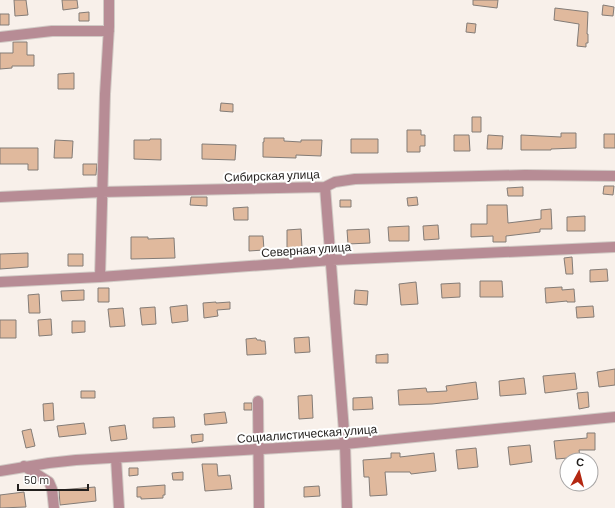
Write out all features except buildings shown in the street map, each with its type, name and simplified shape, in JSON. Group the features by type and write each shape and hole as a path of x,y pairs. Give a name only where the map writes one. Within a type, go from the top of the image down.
{"street":[{"path":"100,277 109,0"},
{"path":"0,37 52,31 109,31"},
{"name":"Сибирская улица","path":"0,197 102,192 325,187 335,182 355,179 525,175 615,176"},
{"path":"325,187 332,260 345,444 347,508"},
{"name":"Северная улица","path":"0,282 100,277 332,260 615,247"},
{"path":"258,401 259,508"},
{"name":"Социалистическая улица","path":"0,471 24,466 76,460 345,444 615,417"},
{"path":"116,458 119,508"},
{"path":"24,466 49,482 52,489 54,508"}]}
